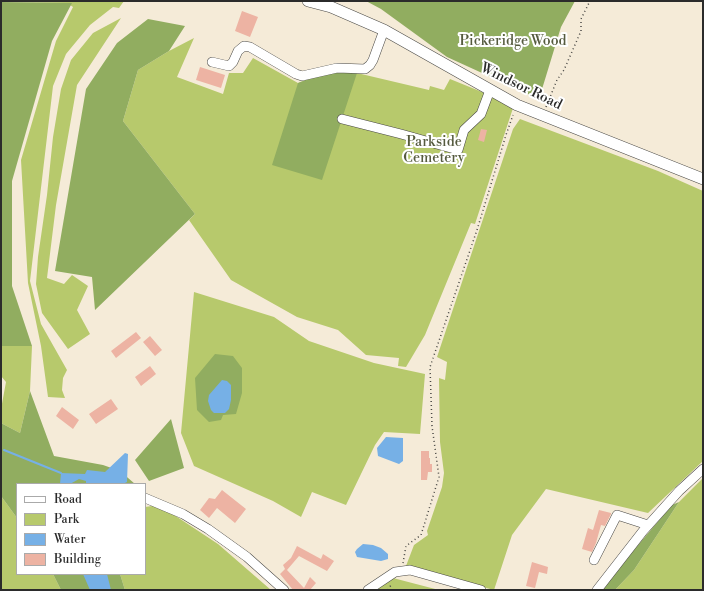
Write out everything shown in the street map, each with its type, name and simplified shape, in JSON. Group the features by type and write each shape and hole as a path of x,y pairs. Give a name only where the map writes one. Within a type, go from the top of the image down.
{"main road":[{"name":"Windsor Road","path":"308,1 331,7 384,30 517,105 703,180"}],"street":[{"path":"212,62 230,66 238,51 244,46 250,47 302,76 337,68 365,69 373,60 384,30"},
{"path":"342,119 458,150 464,130 481,114 490,90"},
{"path":"597,590 648,525 679,491 703,469"},
{"path":"146,498 183,514 208,529 248,557 284,590"},
{"path":"594,560 617,515 648,525"},
{"path":"368,590 395,572 402,570 410,570 481,590"}],"path":[{"path":"546,108 557,80 564,70 581,31 581,19 590,1"},
{"path":"388,590 402,570 406,546 421,535 439,477 432,426 430,367 477,230 506,135 514,115"}],"green space":[{"path":"1,1 124,1 119,8 113,7 90,25 66,54 53,86 30,281 41,324 67,370 63,378 62,390 65,398 48,397 41,346 28,283 21,160 56,41 73,7 67,3"},
{"name":"Pickeridge Wood","path":"366,1 575,1 561,27 539,99 447,57 381,9"},
{"path":"1,2 72,3 52,41 12,181 12,286 32,346 1,346"},
{"path":"121,18 77,85 56,205 47,278 64,284 72,275 88,286 77,310 90,334 68,349 42,313 36,284 53,137 61,89 71,60 93,33"},
{"path":"148,19 185,26 169,51 138,70 123,121 195,214 95,310 92,277 55,271 86,89 117,43"},
{"name":"Parkside Cemetery","path":"194,38 177,77 223,94 229,73 243,73 253,58 298,83 329,71 357,73 429,90 430,86 444,90 450,79 514,105 475,224 471,223 425,335 406,367 398,366 399,358 366,355 338,330 297,317 231,280 189,220 195,214 123,121 138,70"},
{"path":"329,71 357,73 322,180 272,165 298,83"},
{"path":"520,119 658,171 703,191 703,461 648,513 546,489 512,535 494,590 406,566 414,545 428,535 427,531 442,487 444,473 440,442 439,378 445,380 447,362 437,357 513,129"},
{"path":"194,292 274,317 309,341 374,363 425,374 420,434 384,432 375,445 346,505 312,492 301,517 273,501 194,466 181,433"},
{"path":"1,346 32,346 30,391 20,433 1,423 1,409 6,382 1,376"},
{"path":"215,354 233,356 242,368 242,393 236,414 223,415 221,420 209,422 197,410 195,378"},
{"path":"30,391 54,456 103,465 120,471 134,483 16,483 16,517 1,496 1,423 20,433"},
{"path":"171,419 184,468 149,481 135,460"},
{"path":"703,478 703,590 615,590 634,570 679,502"},
{"path":"1,496 16,517 16,575 54,575 61,590 1,590"},
{"path":"679,502 634,570 615,590 602,590 616,571 672,505"},
{"path":"159,505 218,544 271,590 125,590 120,575 146,575 146,507"},
{"path":"54,575 120,575 125,590 61,590"},
{"path":"393,578 439,590 375,590"}],"water":[{"path":"222,380 227,381 231,385 231,400 229,409 225,413 214,413 211,410 208,401 209,395"},
{"path":"386,437 403,438 403,461 399,464 378,456 377,448"},
{"path":"125,453 128,454 127,482 125,483 86,483 86,481 79,479 72,483 60,483 61,473 85,474 87,470 105,472"},
{"path":"363,544 381,548 388,554 388,559 381,561 357,557 355,552"},
{"path":"83,575 107,575 111,590 90,590"}],"building":[{"path":"242,11 258,17 250,37 235,31"},
{"path":"200,67 225,75 221,88 196,80"},
{"path":"481,129 487,130 484,142 478,140"},
{"path":"136,332 141,338 116,358 111,351"},
{"path":"150,336 162,350 155,356 143,342"},
{"path":"150,366 156,374 141,386 135,377"},
{"path":"111,399 118,409 96,424 89,414"},
{"path":"62,407 79,420 73,429 56,416"},
{"path":"421,451 429,451 430,464 432,464 432,472 428,472 427,480 421,480"},
{"path":"222,490 246,509 235,523 217,508 209,518 200,510 209,498 215,499"},
{"path":"599,510 611,514 605,526 601,525 592,552 582,549 588,528 593,530"},
{"path":"297,546 321,559 323,554 334,561 327,571 299,556 287,570 304,588 310,577 316,583 310,590 293,590 280,574 285,569 283,565 291,558"},
{"path":"532,562 548,567 547,574 539,572 535,588 526,586"}],"waterway":[{"path":"4,450 61,473"}]}
